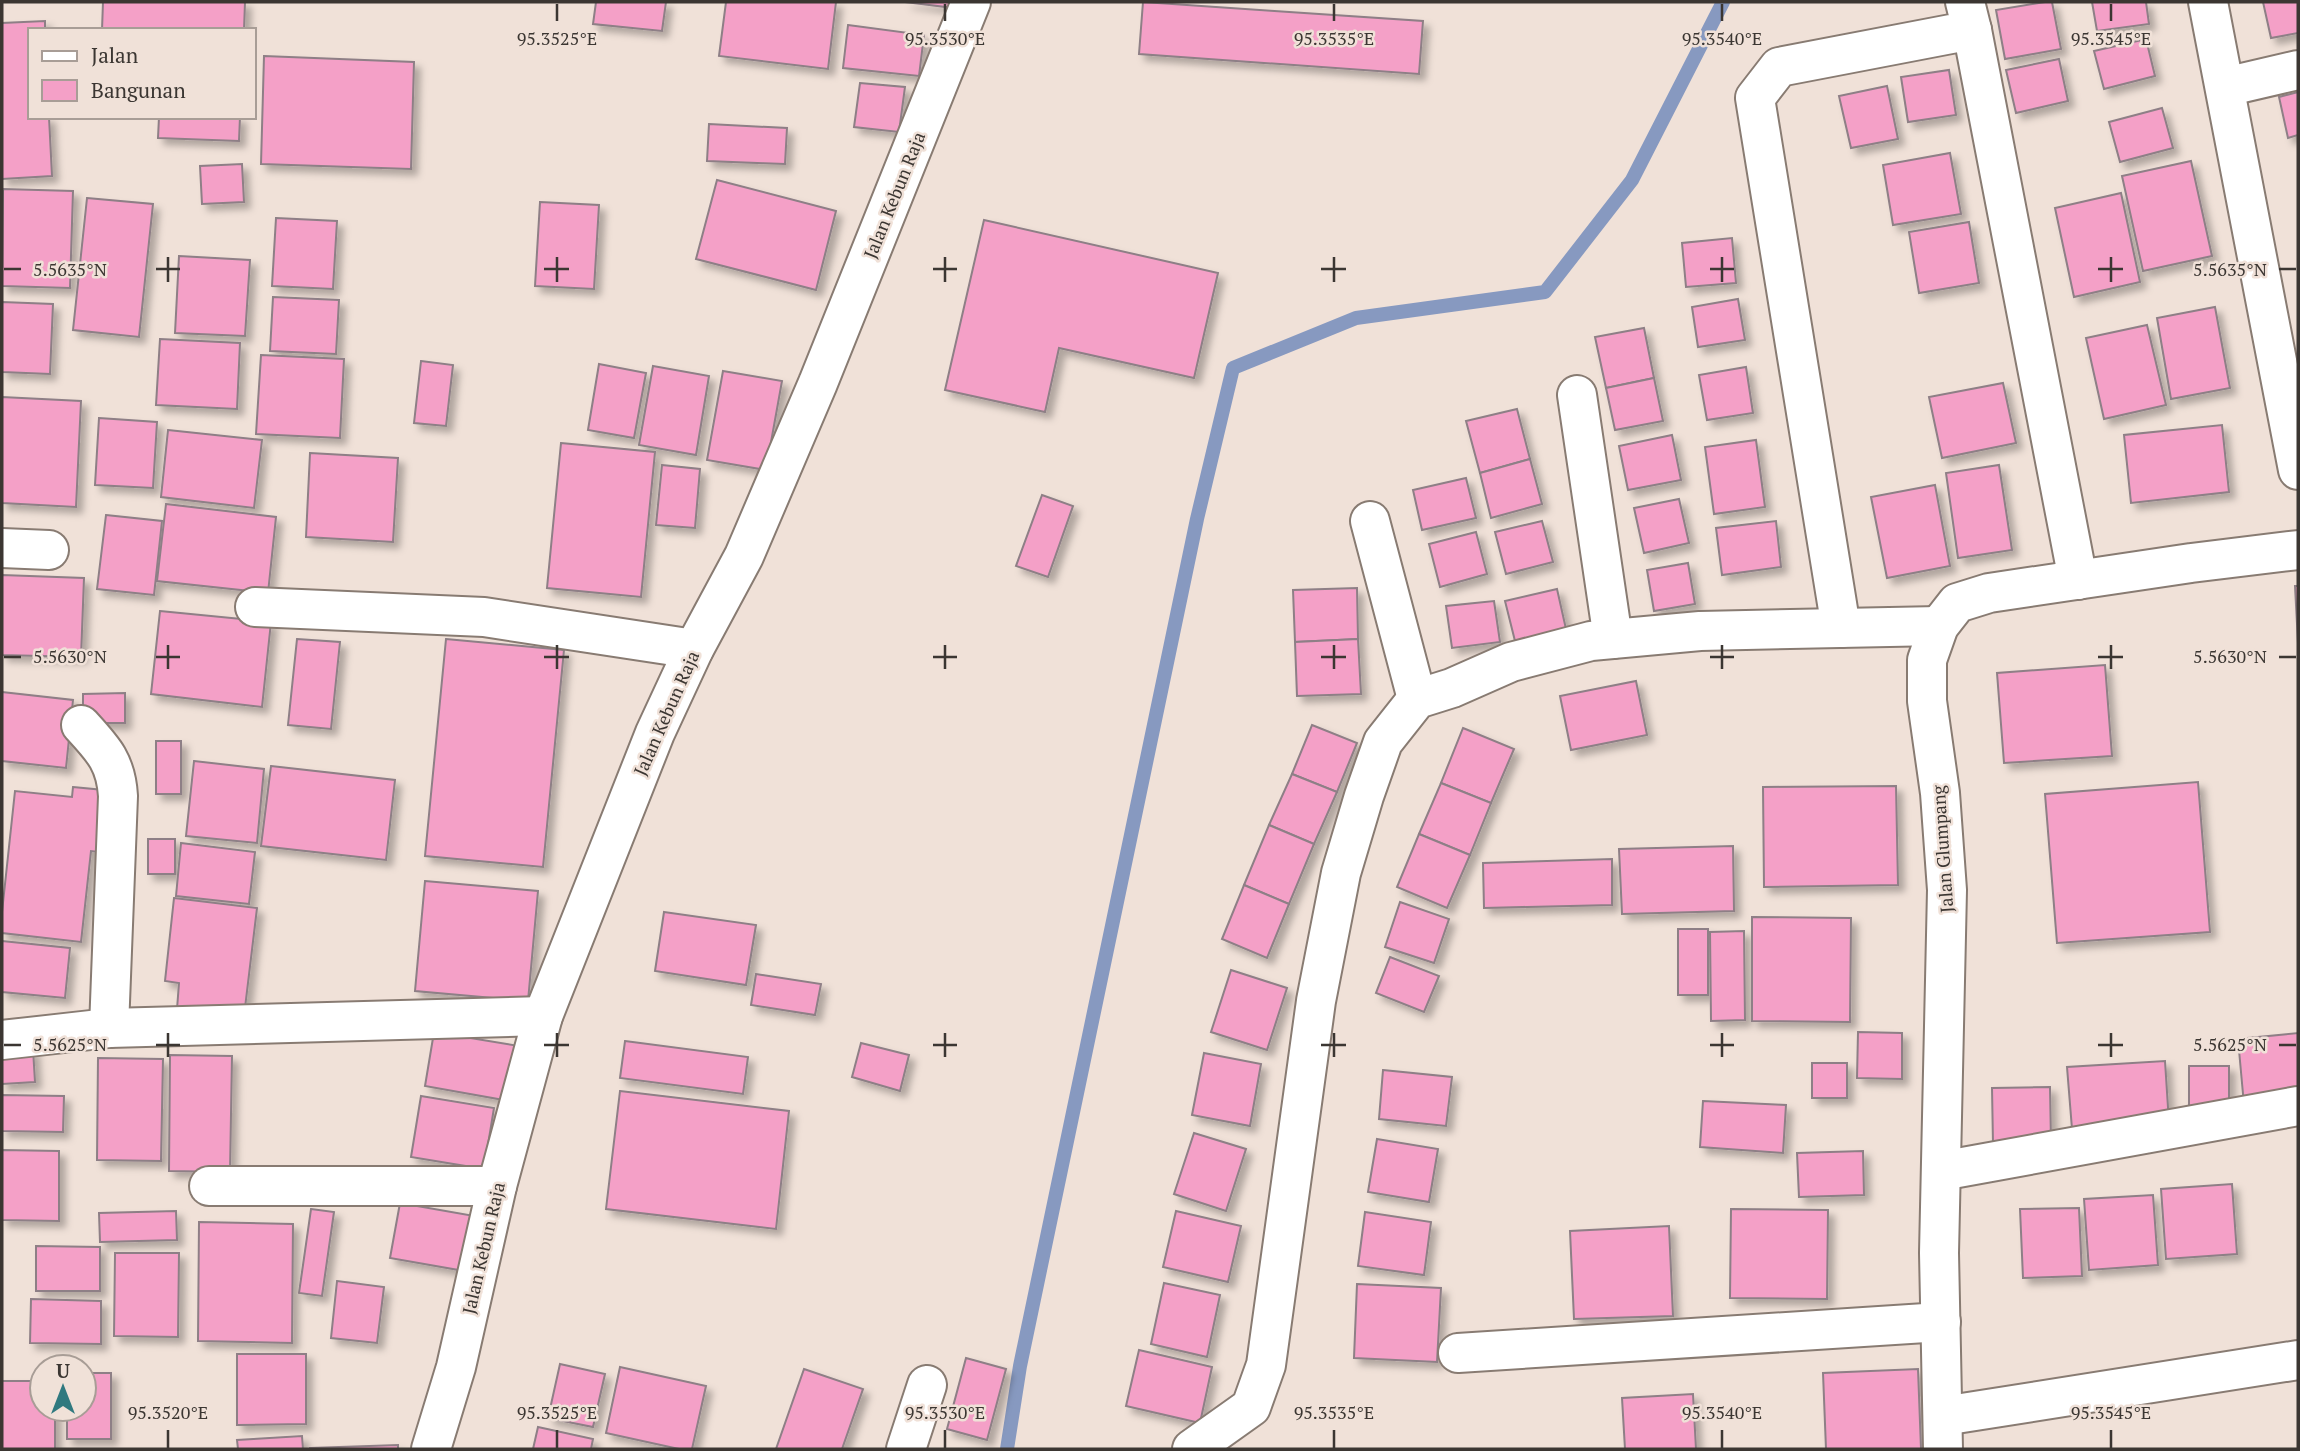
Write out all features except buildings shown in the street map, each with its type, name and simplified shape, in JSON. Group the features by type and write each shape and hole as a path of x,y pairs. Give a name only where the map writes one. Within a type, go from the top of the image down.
{"street":[{"name":"Jalan Kebun Raja","path":"431,1449 456,1367 497,1186 543,1016 655,733 694,649 744,556 971,2"},
{"path":"2208,2 2298,470"},
{"path":"1841,628 1755,98 1779,67 1969,16 2078,580"},
{"path":"2225,87 2298,70"},
{"path":"1577,395 1613,639"},
{"path":"1370,522 1417,699"},
{"path":"2,548 49,550"},
{"name":"Jalan Glumpang","path":"1943,1432 1939,1253 1947,890 1940,793 1927,701 1927,660 1939,626 1957,603 1989,593 2298,550"},
{"path":"255,607 484,617 694,649"},
{"path":"1192,1449 1223,1430 1251,1407 1266,1365 1316,1001 1341,873 1382,743 1417,699 1452,688 1511,662 1591,641 1699,631 1939,626"},
{"path":"81,725 108,755 117,777 109,1028"},
{"path":"2,1040 109,1028 543,1016"},
{"path":"1941,1171 2298,1107"},
{"path":"209,1186 497,1186"},
{"path":"1458,1353 1941,1322"},
{"path":"1943,1432 2298,1360"},
{"path":"906,1449 927,1385"}],"waterway":[{"path":"1007,1449 1020,1366 1197,519 1233,368 1356,318 1545,292 1632,180 1723,2"}]}
